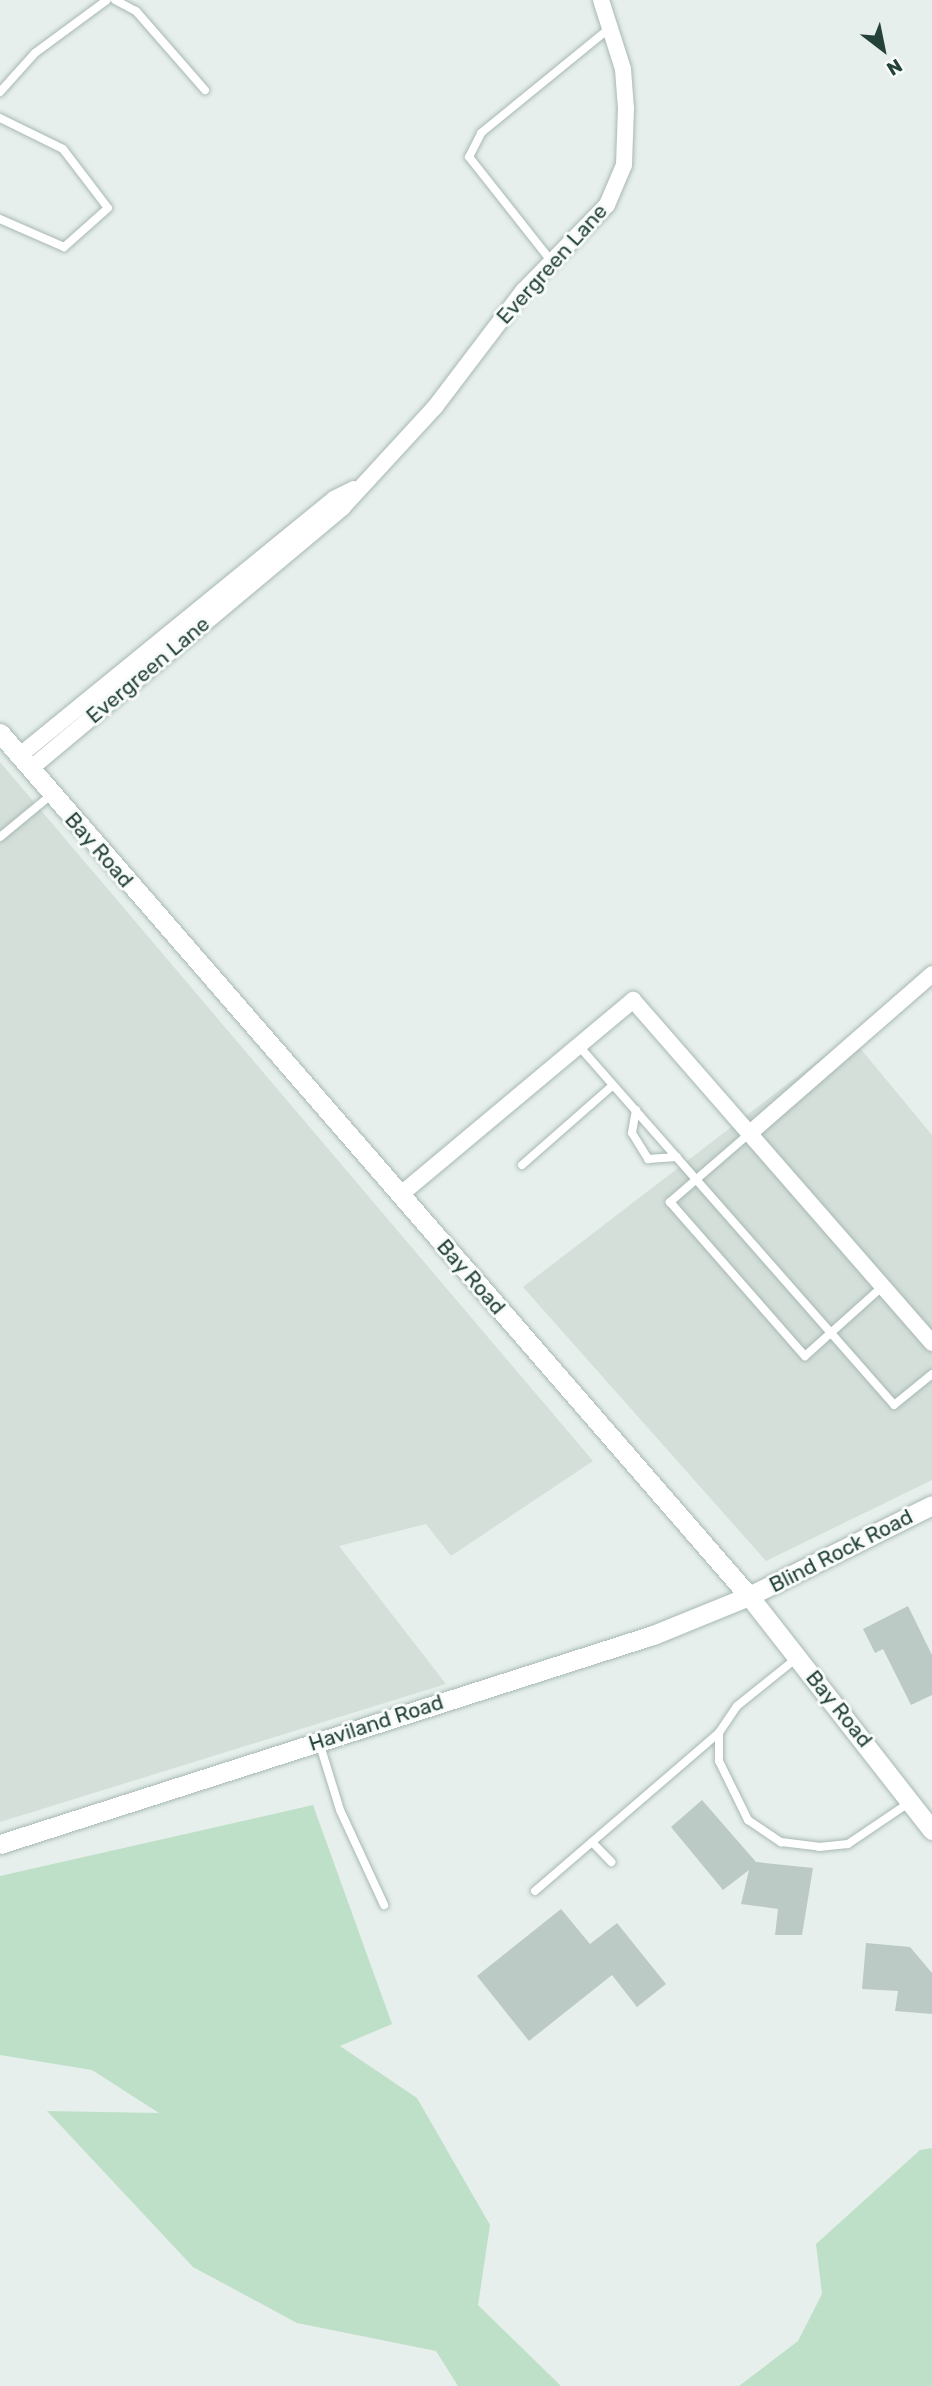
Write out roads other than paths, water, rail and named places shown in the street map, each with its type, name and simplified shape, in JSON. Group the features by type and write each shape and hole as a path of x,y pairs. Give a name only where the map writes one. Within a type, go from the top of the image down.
{"street":[{"name":"Evergreen Lane","path":"24,763 334,499 360,486 553,263 607,205 624,165 623,69 606,31 601,0"},
{"name":"Bay Road","path":"0,733 51,795 749,1596 932,1830"},
{"path":"750,1133 932,974"},
{"path":"400,1195 576,1043 633,1000 932,1343"},
{"name":"Blind Rock Road","path":"749,1596 932,1505"},
{"name":"Haviland Road","path":"0,1844 653,1634 749,1596"}],"lane":[{"path":"0,92 35,53 107,0"},
{"path":"115,0 136,11 205,90"},
{"path":"553,263 469,157 481,133 606,31"},
{"path":"0,118 63,149 108,208 64,247 0,219"},
{"path":"0,837 51,795"},
{"path":"576,1043 894,1405 932,1374"},
{"path":"523,1165 613,1085"},
{"path":"636,1110 632,1133 648,1159 677,1157"},
{"path":"750,1133 670,1202 805,1356 883,1286"},
{"path":"535,1891 719,1732 737,1706 798,1657"},
{"path":"719,1732 719,1761 730,1791 748,1820 781,1842 848,1844 911,1802"},
{"path":"319,1742 340,1810 384,1905"},
{"path":"592,1842 611,1862"}]}
